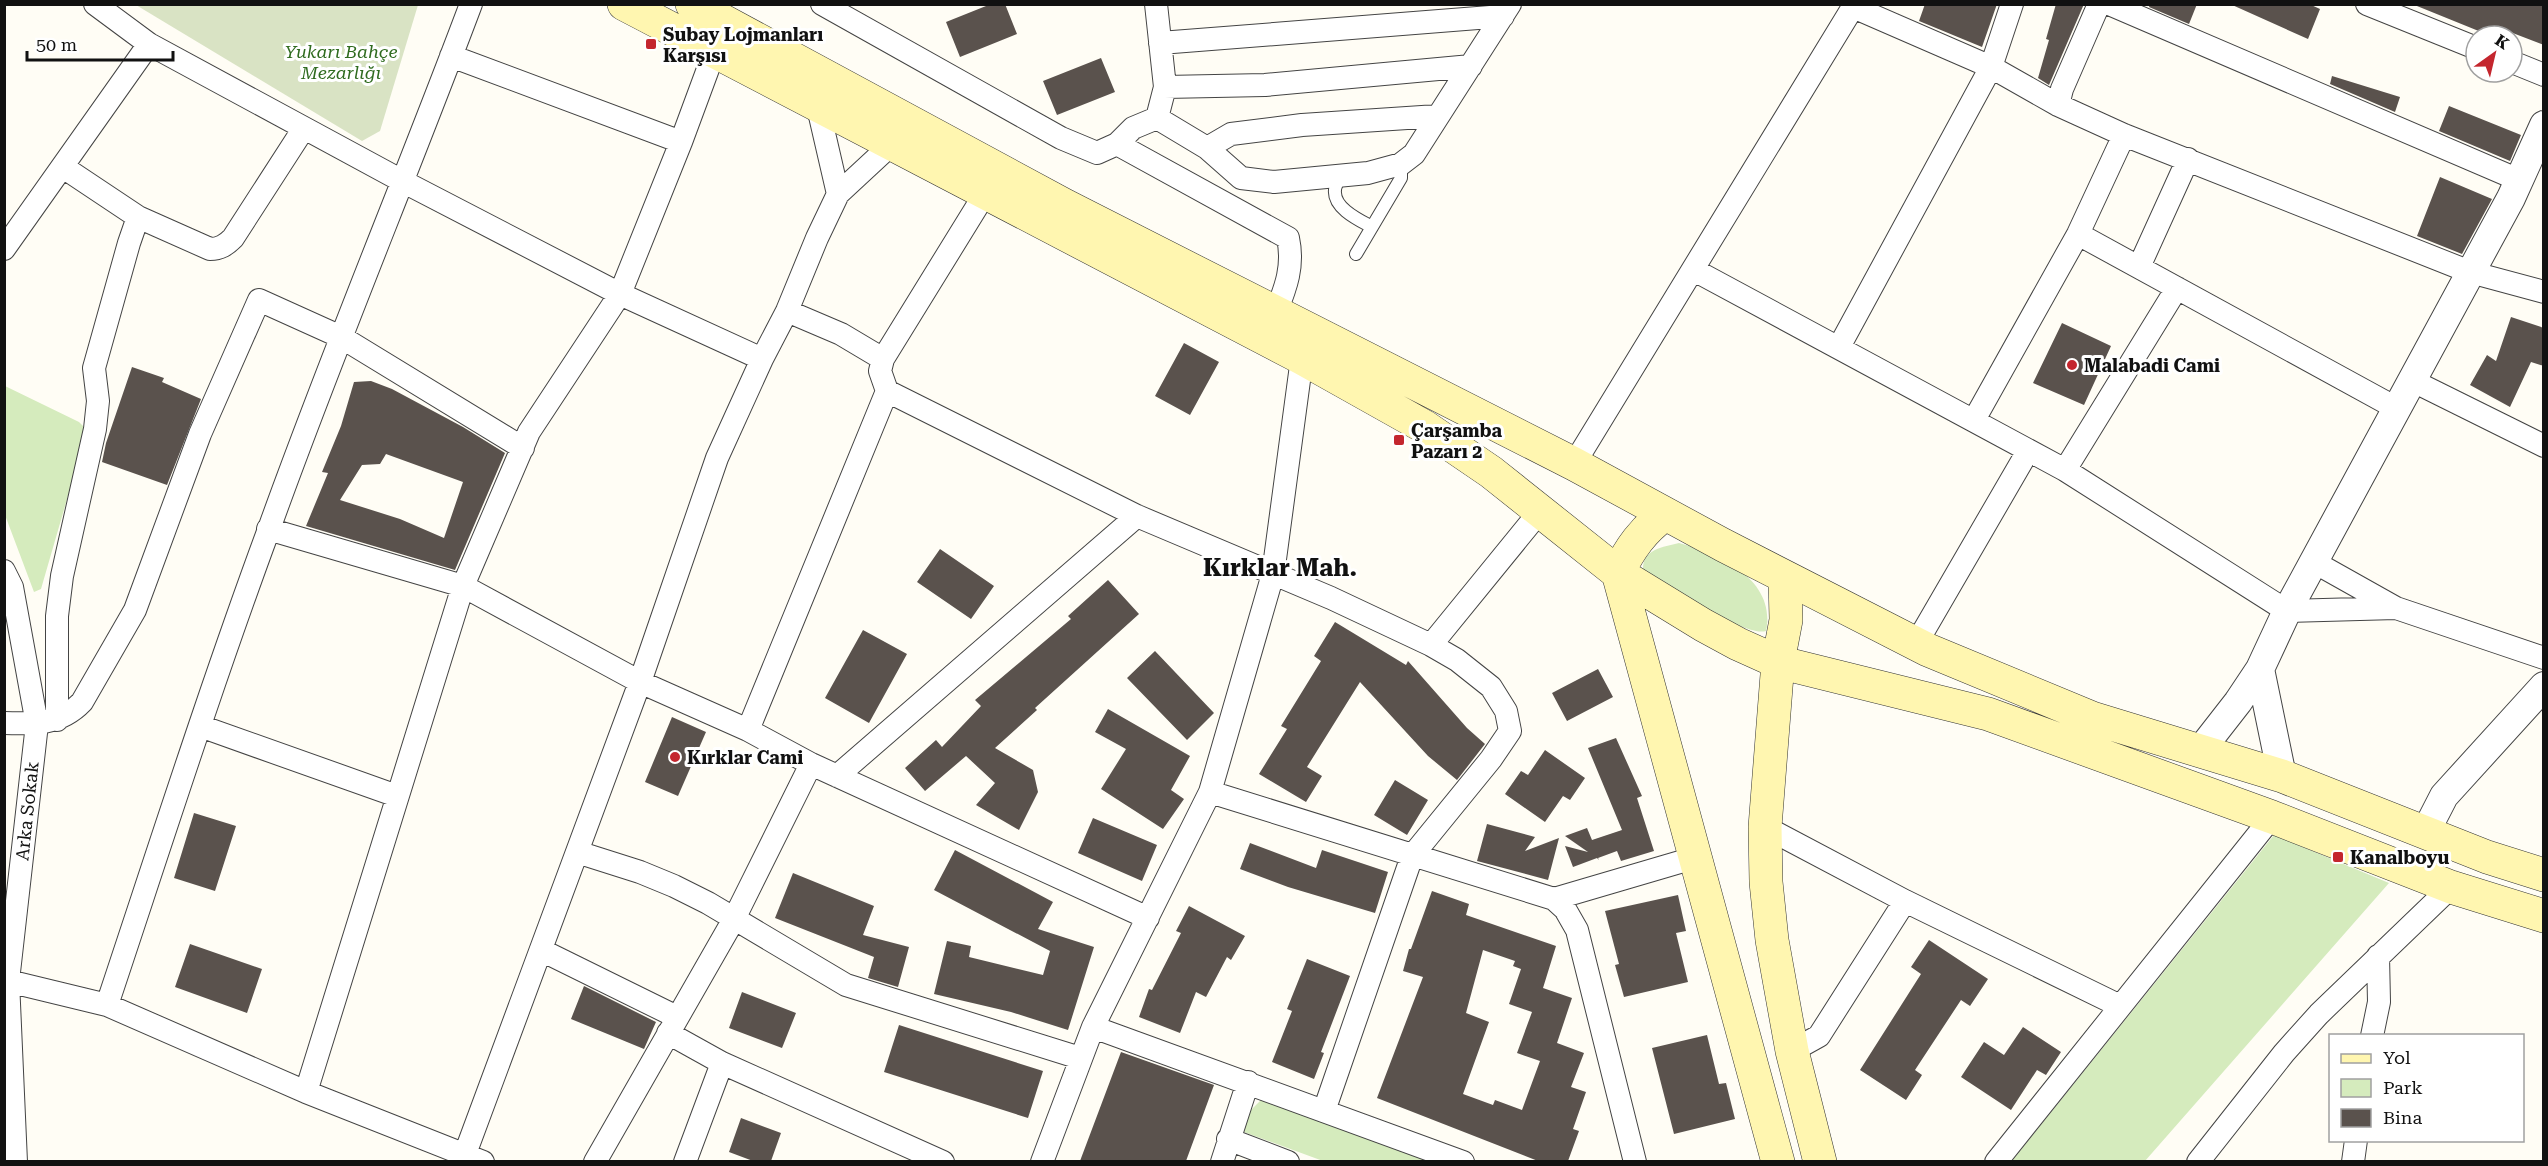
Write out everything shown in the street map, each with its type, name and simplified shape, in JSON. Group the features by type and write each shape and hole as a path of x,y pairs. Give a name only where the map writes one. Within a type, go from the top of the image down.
{"main road":[{"path":"624,4 1302,358 1425,427 1491,472 1618,573 1703,625 1778,662 1988,714 2272,817 2451,887 2544,916"},
{"path":"692,4 1066,206 1574,464 1665,514 1916,644 2092,718 2282,776 2487,857 2544,875"},
{"path":"1665,514 1648,526 1635,542 1618,573 1778,1161"},
{"path":"1785,577 1786,620 1778,662 1765,827 1766,882 1772,940 1792,1051 1820,1161"}],"street":[{"path":"95,4 149,44 404,182 620,294 762,359"},
{"path":"107,1005 268,529 471,4"},
{"path":"822,4 1061,138 1097,153 1117,144 1133,128 1157,118"},
{"path":"1156,4 1165,87 1157,118"},
{"path":"1839,347 1991,67 2012,4"},
{"path":"2058,105 2062,89 2099,4"},
{"path":"2109,4 2519,180"},
{"path":"2367,4 2464,43"},
{"path":"1574,464 1854,6 1991,67 2058,105 2124,135 2470,272 2544,292"},
{"path":"1157,118 1208,148 1241,178 1274,182 1368,173 1401,164 1414,154 1506,10"},
{"path":"1160,43 1506,10"},
{"path":"4,249 149,44"},
{"path":"306,1092 464,586 528,432 620,294 715,50"},
{"path":"451,56 681,142"},
{"path":"1165,87 1265,85 1471,66"},
{"path":"2524,67 2544,75"},
{"path":"817,103 838,194"},
{"path":"1208,148 1231,134 1302,125 1437,116"},
{"path":"63,167 138,217 210,249 222,247 232,238 304,128"},
{"path":"1974,420 2078,234 2124,135"},
{"path":"2199,752 2238,702 2260,669 2287,611 2470,272 2541,135"},
{"path":"8,981 107,1005 306,1092 470,1159 542,950 640,682 717,458 762,359 787,311 838,194 893,143"},
{"path":"1117,144 1288,238 1291,254 1289,279 1276,312"},
{"path":"2139,267 2188,159"},
{"path":"748,730 887,391 880,371 883,358 986,192"},
{"path":"47,722 62,576 95,429 98,401 94,368 138,217"},
{"path":"2078,234 2396,408"},
{"path":"1694,270 2065,470 2287,611 2396,608"},
{"path":"2065,470 2177,288"},
{"path":"4,723 47,722 75,710 82,702 135,610 200,434 259,300 341,337 523,448"},
{"path":"787,311 841,334 883,358"},
{"path":"1042,1161 1093,1027 1210,792 1273,574 1302,358"},
{"path":"2411,380 2544,446"},
{"path":"887,391 1137,516 1394,626 1431,645 1457,660 1491,687 1506,711 1510,731 1491,759 1412,856 1324,1111"},
{"path":"1916,644 2028,451"},
{"path":"1431,645 1541,510"},
{"path":"837,776 1137,516"},
{"path":"268,529 464,586 640,682 748,730 811,764 1148,918"},
{"path":"2314,562 2396,608 2544,658"},
{"name":"Arka Sokak","path":"4,571 12,587 47,722 9,936 8,981 16,1161"},
{"path":"2260,669 2282,776"},
{"path":"2425,833 2444,796 2544,686"},
{"path":"200,726 397,796"},
{"path":"595,1161 734,919 811,764"},
{"path":"1210,792 1554,899 1565,909 1577,930 1635,1161"},
{"path":"1996,1161 2272,817"},
{"path":"1765,827 1905,901 2120,1006"},
{"path":"577,852 640,872 674,886 846,985 1080,1058"},
{"path":"1554,899 1697,857"},
{"path":"2198,1161 2284,1053 2327,1006 2451,887"},
{"path":"1792,1051 1819,1035 1905,901"},
{"path":"542,950 673,1025 722,1063 943,1161"},
{"path":"2372,1034 2379,1002 2378,956"},
{"path":"1093,1027 1462,1161"},
{"path":"685,1161 722,1063"},
{"path":"1222,1161 1248,1082"},
{"path":"1228,1139 1288,1161"},
{"path":"2353,1161 2356,1142"}],"lane":[{"path":"1356,254 1401,178 1401,164"},
{"path":"1340,176 1335,190 1338,203 1372,227"}],"green space":[{"name":"Yukarı Bahçe Mezarlığı","path":"136,5 418,5 380,131 362,141"},
{"path":"5,386 79,422 87,430 41,589 34,592 5,515"},
{"path":"1679,543 1727,562 1754,583 1763,597 1767,613 1766,631 1756,631 1724,618 1643,569 1646,557 1650,553"},
{"path":"2274,835 2389,883 2145,1161 2011,1162"},
{"path":"1262,1099 1430,1161 1323,1161 1241,1131 1246,1115"}],"building":[{"path":"991,4 1005,4 1017,34 960,57 946,22"},
{"path":"1925,4 1997,4 1982,47 1919,21"},
{"path":"2056,4 2084,4 2049,85 2038,78"},
{"path":"2150,4 2197,4 2189,24 2149,7"},
{"path":"2230,4 2309,4 2320,9 2308,39"},
{"path":"2412,4 2544,4 2544,45 2524,37 2524,24 2464,25"},
{"path":"1101,58 1115,92 1057,115 1043,81"},
{"path":"2332,76 2400,97 2395,112 2330,84"},
{"path":"2449,106 2521,135 2510,161 2439,131"},
{"path":"2440,177 2492,199 2462,254 2417,236"},
{"path":"2511,317 2544,328 2544,366 2531,362 2510,407 2470,385 2487,355 2496,361"},
{"name":"Malabadi Cami","path":"2062,323 2111,346 2084,405 2033,383"},
{"path":"1184,343 1219,362 1190,415 1155,396"},
{"path":"132,367 164,378 162,382 201,399 167,485 102,462 106,443"},
{"path":"371,381 392,389 463,427 505,453 455,570 306,526 328,473 322,472 341,426 354,382","holes":["386,454 463,482 444,538 400,519 340,500 362,465 380,464"]},
{"path":"940,549 994,586 971,619 917,582"},
{"path":"1108,580 1139,614 1035,708 1037,710 995,748 1033,770 1038,792 1019,830 976,805 995,783 966,756 925,791 905,768 936,740 942,747 981,706 975,700 1071,619 1068,616"},
{"path":"1335,622 1406,665 1408,661 1467,728 1485,744 1457,780 1428,756 1360,682 1307,767 1322,776 1306,802 1259,774 1287,729 1281,726 1321,661 1314,656"},
{"path":"863,630 907,654 869,723 825,698"},
{"path":"1155,651 1214,713 1187,740 1127,678"},
{"path":"1598,669 1613,697 1567,721 1552,693"},
{"path":"1108,709 1190,756 1171,790 1184,799 1163,829 1101,789 1126,749 1095,732"},
{"name":"Kırklar Cami","path":"672,717 706,732 678,796 645,782"},
{"path":"1616,738 1642,796 1637,798 1654,851 1621,861 1617,851 1598,858 1599,860 1597,858 1573,867 1565,846 1588,852 1565,836 1587,828 1592,840 1622,830 1588,748"},
{"path":"1545,750 1585,778 1570,800 1563,796 1545,822 1505,794 1521,771 1528,775"},
{"path":"1395,780 1428,800 1407,835 1374,815"},
{"path":"194,813 236,826 215,891 174,878"},
{"path":"1093,818 1157,845 1142,881 1078,853"},
{"path":"1487,824 1535,837 1525,851 1559,838 1548,880 1477,861"},
{"path":"1250,843 1316,868 1322,850 1388,872 1375,913 1288,887 1240,869"},
{"path":"955,850 1053,902 1038,929 1094,947 1068,1030 1011,1012 934,994 947,941 971,946 969,957 1043,975 1050,951 934,890"},
{"path":"793,873 874,906 863,935 909,947 898,987 868,978 874,957 775,918"},
{"path":"1432,891 1469,904 1466,915 1556,946 1543,988 1572,998 1557,1043 1584,1053 1571,1087 1586,1092 1573,1129 1579,1131 1568,1161 1538,1161 1377,1098 1423,977 1403,971 1409,949 1411,949","holes":["1483,950 1515,961 1513,966 1521,969 1509,1004 1532,1012 1517,1053 1540,1061 1522,1110 1495,1100 1493,1105 1463,1094 1489,1022 1466,1013"]},
{"path":"1678,895 1686,931 1676,933 1688,982 1624,997 1615,965 1619,964 1605,911"},
{"path":"1189,906 1245,936 1231,960 1227,957 1206,997 1196,992 1180,1033 1139,1017 1149,989 1152,990 1181,933 1176,931"},
{"path":"1929,940 1988,979 1970,1006 1961,1000 1915,1070 1922,1075 1906,1100 1860,1070 1921,974 1911,967"},
{"path":"190,944 262,969 247,1013 175,987"},
{"path":"1307,959 1350,976 1321,1052 1324,1053 1314,1079 1272,1062 1292,1011 1287,1009"},
{"path":"584,986 656,1022 644,1049 571,1019"},
{"path":"742,992 796,1013 782,1048 729,1028"},
{"path":"899,1025 1043,1071 1028,1118 884,1072"},
{"path":"2023,1027 2061,1052 2046,1075 2037,1070 2011,1110 1961,1077 1984,1042 2004,1055"},
{"path":"1707,1035 1719,1084 1726,1083 1735,1119 1674,1134 1652,1048"},
{"path":"1121,1052 1214,1085 1186,1161 1080,1161"},
{"path":"741,1118 781,1133 771,1161 753,1161 729,1152"}],"place":[{"name":"Subay Lojmanları Karşısı","path":"651,44"},
{"name":"Malabadi Cami","path":"2072,365"},
{"name":"Çarşamba Pazarı 2","path":"1399,440"},
{"name":"Kırklar Cami","path":"675,757"},
{"name":"Kanalboyu","path":"2338,857"}],"district":[{"name":"Kırklar Mah.","path":"1280,568"}]}
